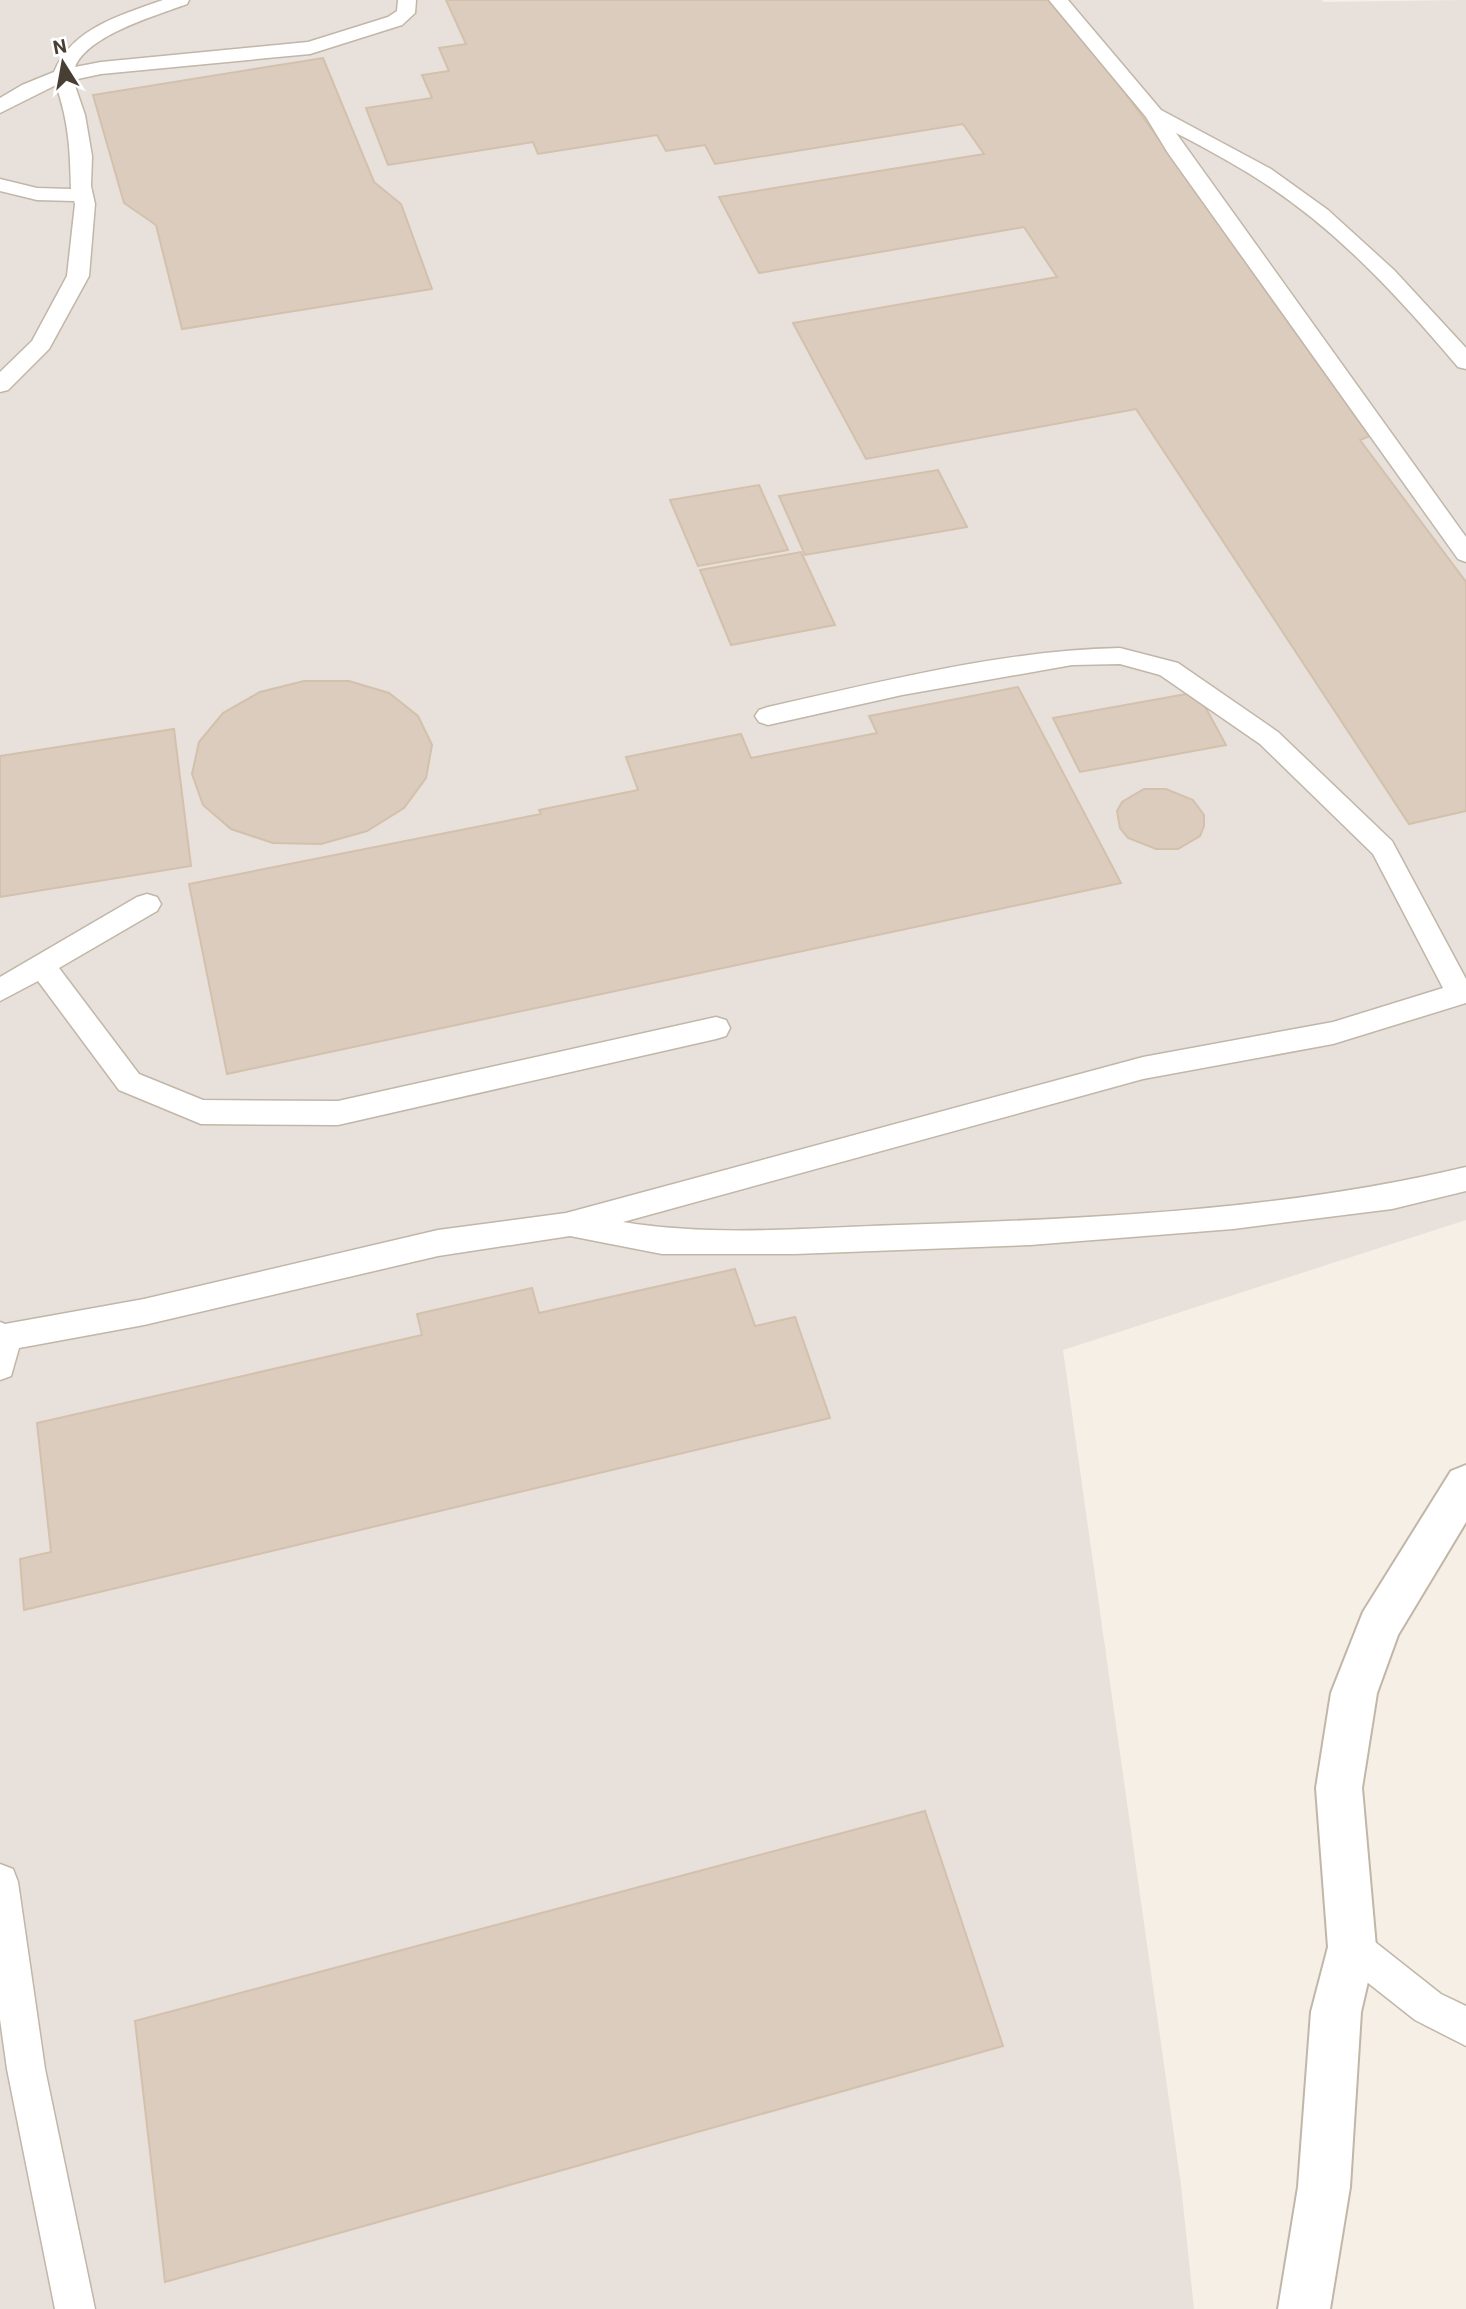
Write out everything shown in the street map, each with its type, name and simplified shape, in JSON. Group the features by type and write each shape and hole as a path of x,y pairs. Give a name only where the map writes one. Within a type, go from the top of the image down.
{"street":[{"path":"1304,2309 1324,2187 1336,2012 1352,1947 1339,1788 1354,1693 1379,1626 1466,1484"}],"lane":[{"path":"0,385 41,344 78,276 85,204 81,195 82,156 72,102 62,76 70,56 108,27 180,0"},
{"path":"0,107 29,89 62,76 101,68 310,48 395,21 406,13 407,0"},
{"path":"1058,0 1154,114 1175,149 1466,554"},
{"path":"1154,114 1242,161 1298,198 1367,258 1466,362"},
{"path":"0,185 37,194 81,195"},
{"path":"2,1346 439,1243 566,1225 1143,1068 1333,1034 1463,993 1383,848 1269,738 1169,669 1120,656 1072,657 902,686 768,716"},
{"path":"0,990 148,904"},
{"path":"42,966 129,1082 201,1112 338,1112 716,1028"},
{"path":"566,1225 662,1241 795,1241 1030,1233 1233,1217 1392,1197 1466,1179"},
{"path":"0,1882 26,2069 75,2309"},
{"path":"1352,1947 1429,2007 1466,2027"}],"shaded area":[{"path":"0,0 1466,0 1466,1220 1063,1350 1181,2185 1194,2309 0,2309"}],"building":[{"path":"446,0 1057,0 1375,434 1360,440 1466,582 1466,811 1409,824 1136,409 866,459 793,323 1057,277 1024,227 759,273 719,197 984,154 963,124 715,164 705,145 666,151 657,135 538,154 533,142 388,165 366,108 432,98 422,75 449,71 439,48 466,44"},
{"path":"323,58 374,182 401,204 432,289 182,329 156,225 124,203 93,95"},
{"path":"938,470 967,527 805,555 779,496"},
{"path":"759,485 788,550 698,566 670,500"},
{"path":"801,552 835,625 731,645 700,570"},
{"path":"304,681 349,681 389,693 418,716 432,745 426,778 404,808 367,831 321,844 273,843 231,829 203,805 192,774 199,742 223,713 260,692"},
{"path":"1018,687 1121,883 227,1074 189,884 541,814 539,810 638,790 626,757 741,734 751,758 877,733 869,716"},
{"path":"1197,692 1226,745 1080,772 1053,718"},
{"path":"174,729 191,866 0,897 0,756"},
{"path":"1144,789 1166,789 1193,800 1204,815 1200,836 1178,849 1156,849 1128,838 1120,828 1117,811 1122,802"},
{"path":"735,1269 755,1326 795,1317 830,1418 24,1610 20,1559 51,1552 37,1423 422,1335 417,1314 532,1288 539,1313"},
{"path":"925,1811 1003,2046 165,2282 135,2021"}]}
